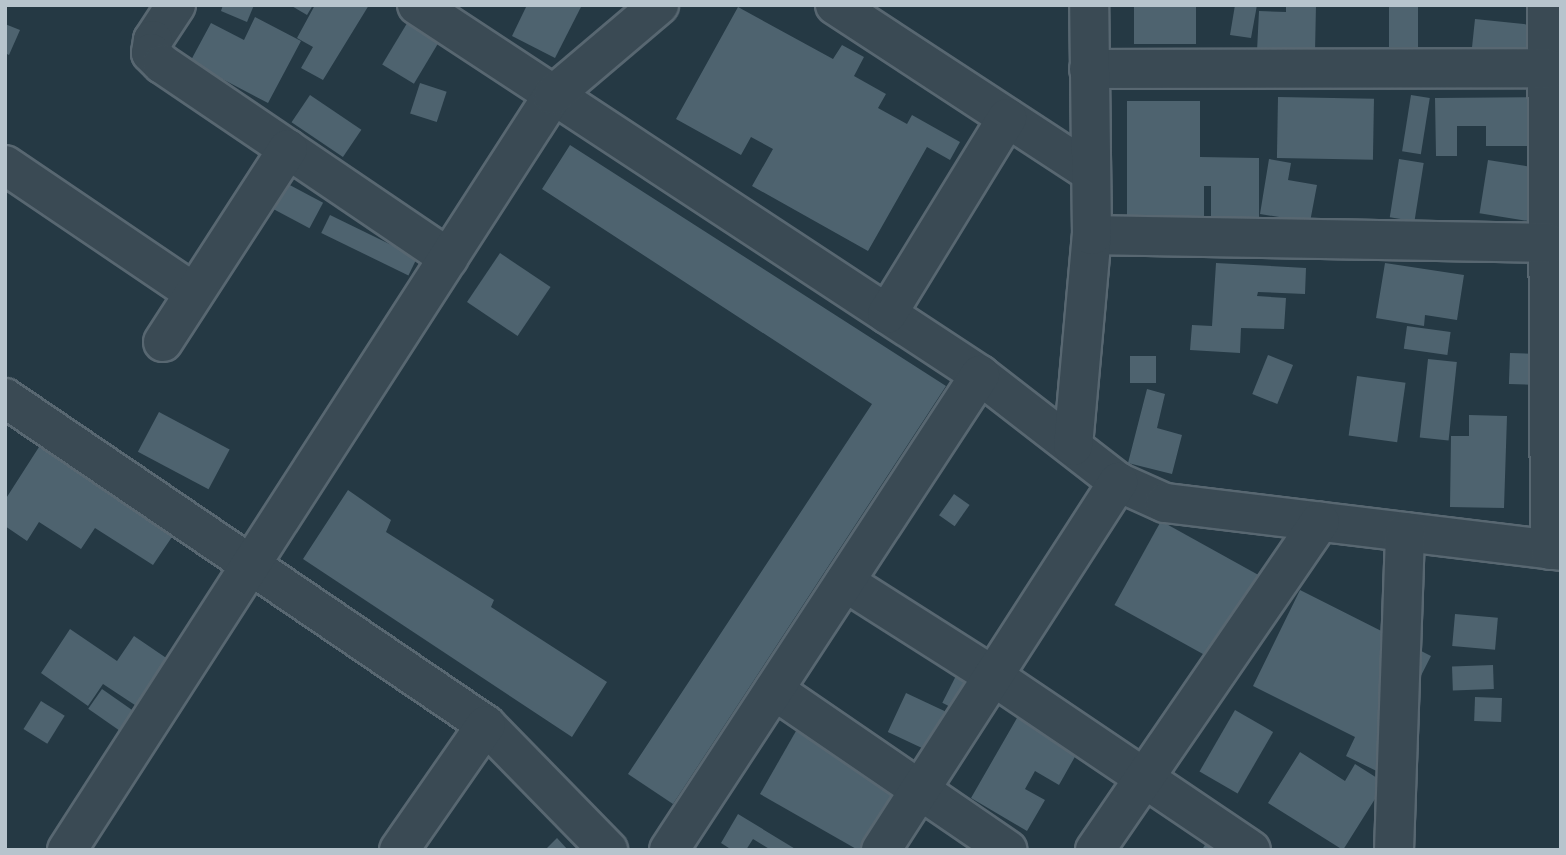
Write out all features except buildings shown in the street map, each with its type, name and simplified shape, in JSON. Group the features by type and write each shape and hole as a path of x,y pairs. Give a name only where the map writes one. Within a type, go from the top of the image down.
{"street":[{"path":"176,5 153,40 151,52 162,64 449,258"},
{"path":"417,5 981,375 1118,482 1165,503 1556,550 1547,5"},
{"path":"67,850 553,95 659,5"},
{"path":"835,5 1090,172"},
{"path":"1073,446 1092,235 1089,5"},
{"path":"1089,69 1548,68"},
{"path":"887,314 1007,118"},
{"path":"163,342 288,149"},
{"path":"5,164 194,293"},
{"path":"1092,235 1549,243"},
{"path":"669,850 981,375"},
{"path":"5,398 486,726 608,850"},
{"path":"881,850 1118,482"},
{"path":"1095,850 1320,522"},
{"path":"1394,850 1405,532"},
{"path":"845,582 993,676 1251,850"},
{"path":"774,690 1007,850"},
{"path":"399,850 486,726"}]}
